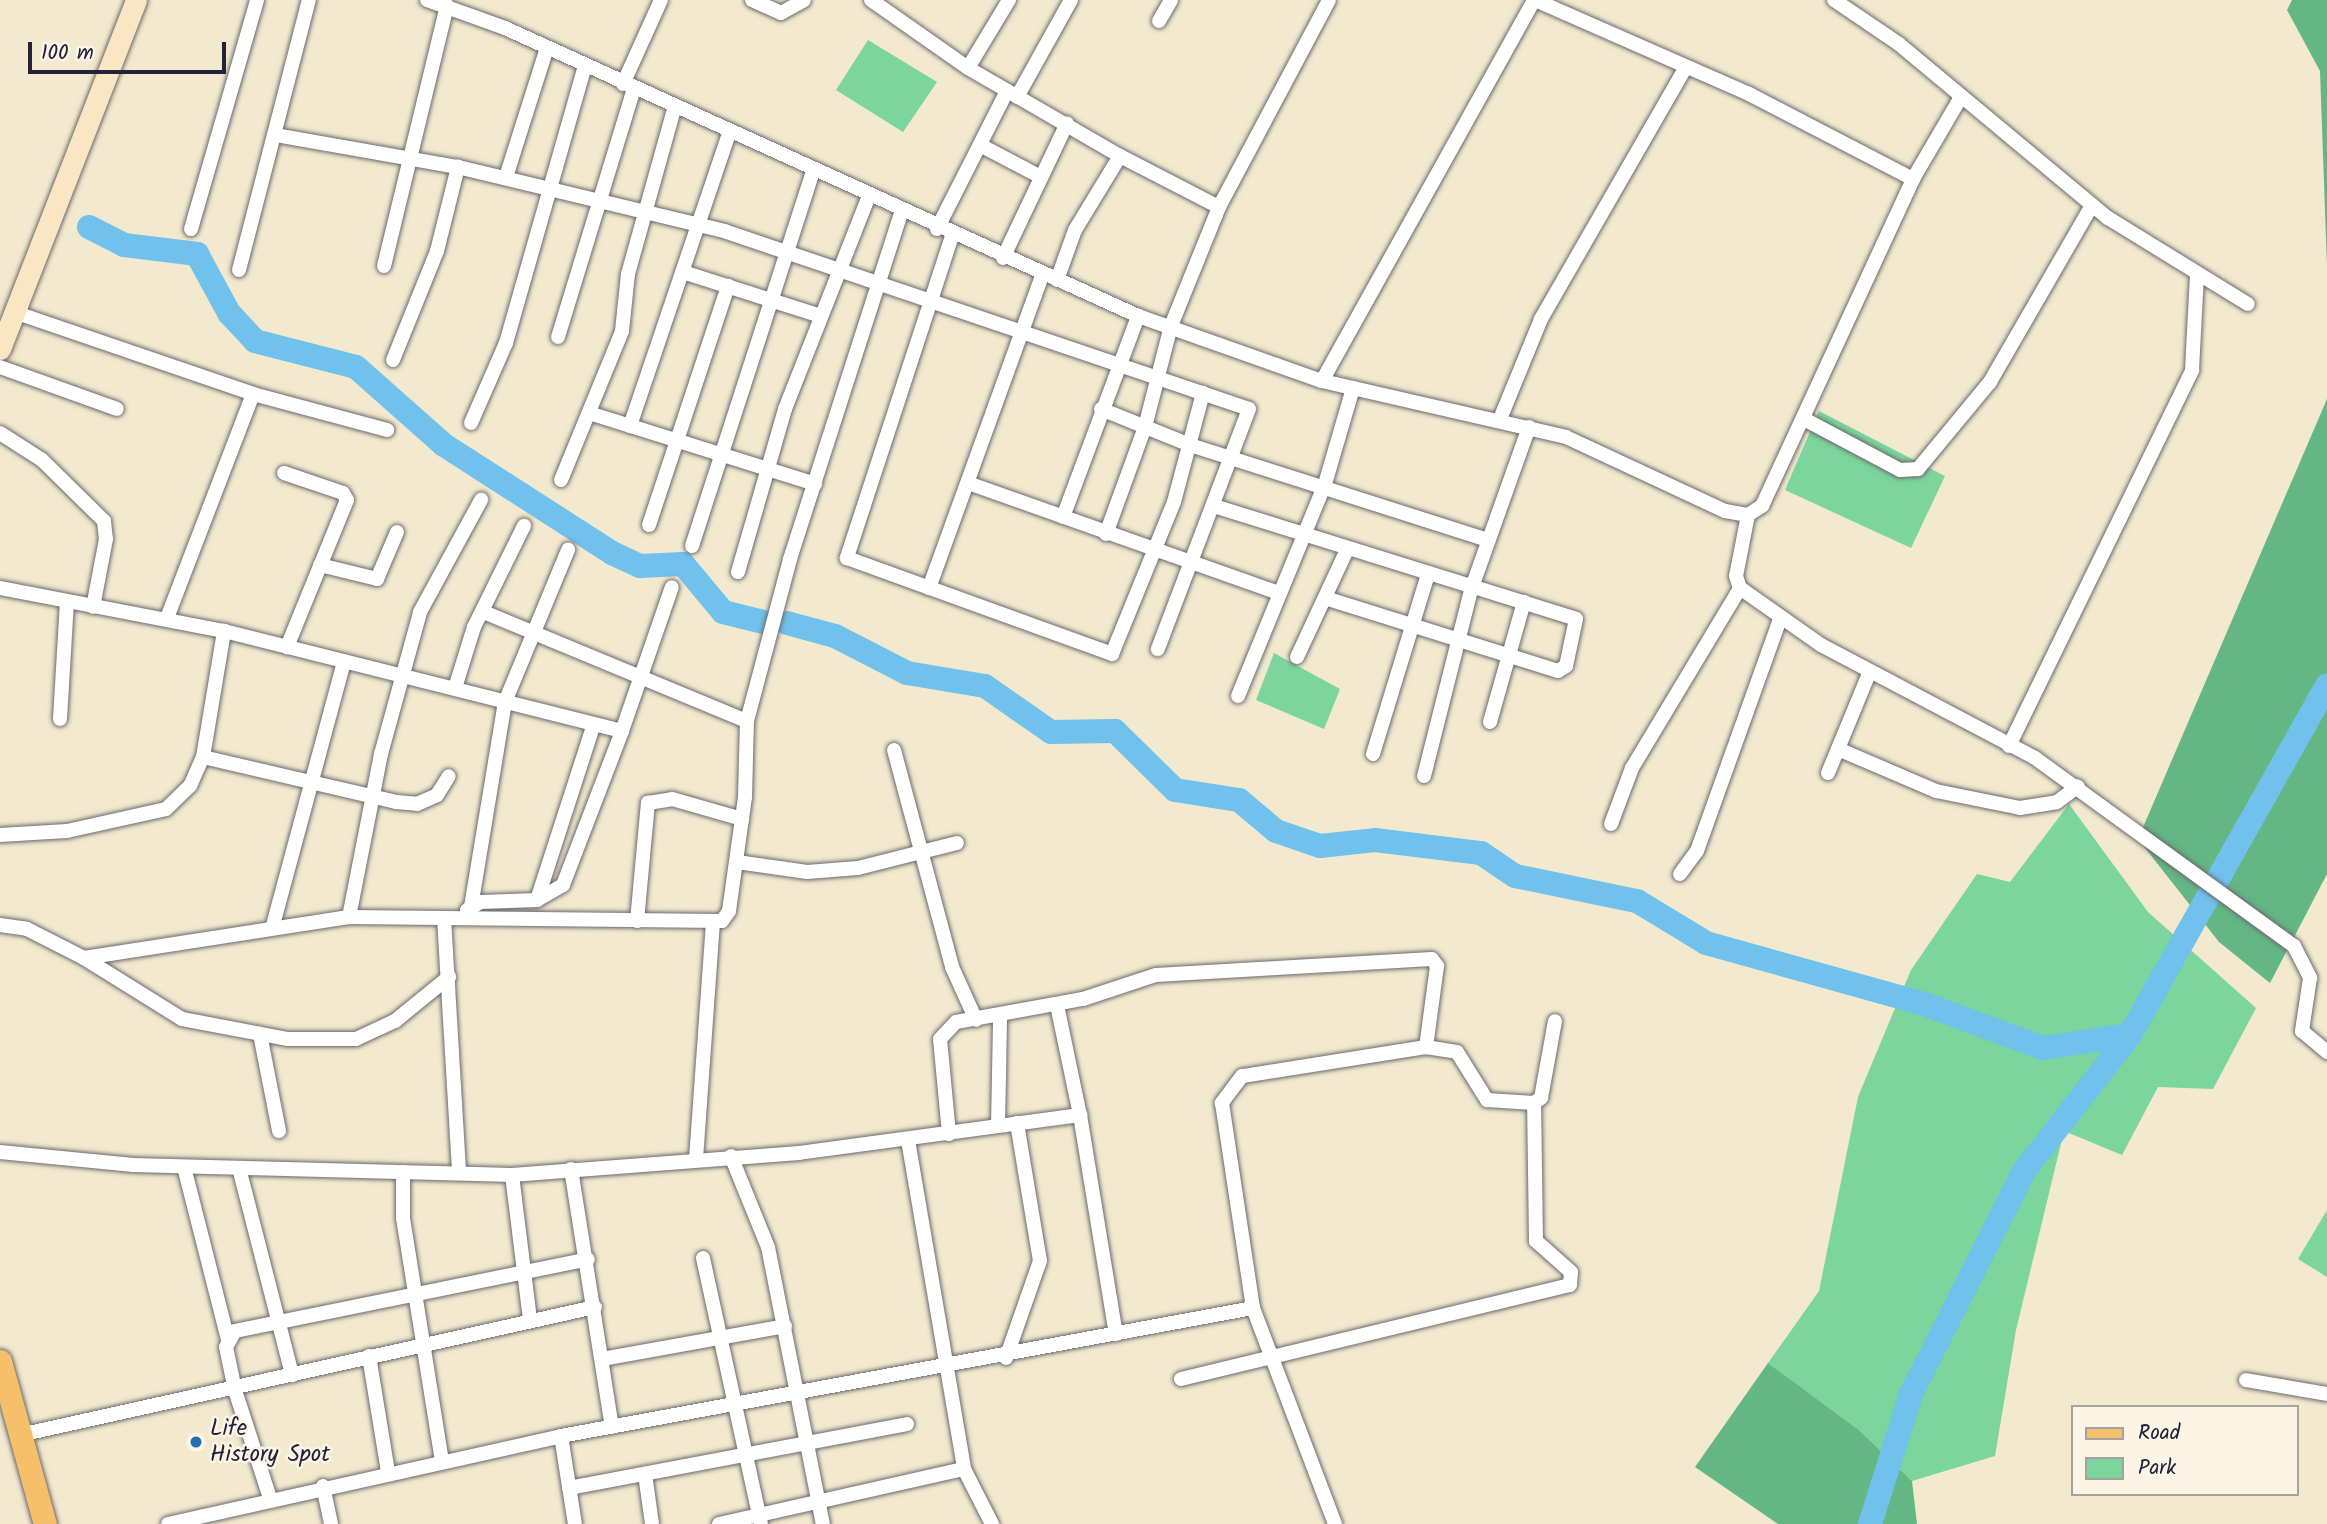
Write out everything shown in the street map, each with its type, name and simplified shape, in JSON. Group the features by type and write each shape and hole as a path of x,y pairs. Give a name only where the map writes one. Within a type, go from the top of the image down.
{"main road":[{"path":"0,1361 45,1524"}],"street":[{"path":"0,349 136,0"},
{"path":"191,229 257,0"},
{"path":"239,271 309,0"},
{"path":"427,0 547,48 901,213 1138,316 1322,381 1529,427 1748,515"},
{"path":"558,337 598,202 628,87 661,0"},
{"path":"752,0 781,13 804,0"},
{"path":"870,0 968,68 1120,156 1219,208"},
{"path":"937,229 980,145 1071,0"},
{"path":"1160,21 1171,0"},
{"path":"1106,534 1145,427 1171,326 1219,208 1329,0"},
{"path":"1322,381 1534,0 1684,70 1749,94 1913,179"},
{"path":"1834,0 1961,97 2092,205 2248,304"},
{"path":"968,68 1004,2"},
{"path":"384,266 413,157 447,6"},
{"path":"506,177 547,48"},
{"path":"471,423 506,343 585,66"},
{"path":"1500,419 1541,319 1684,70"},
{"path":"1961,97 1913,179 1762,506 1748,515 1735,576 1740,588 1780,619 2078,786 2294,946 2310,978 2302,1031 2327,1052"},
{"path":"561,480 622,331 644,213 674,109"},
{"path":"1003,258 1067,123"},
{"path":"630,426 686,273 729,134"},
{"path":"276,135 413,157 506,177 788,250 1249,409 1158,649"},
{"path":"980,145 1041,177"},
{"path":"1057,280 1075,230 1120,156"},
{"path":"393,360 437,251 458,167"},
{"path":"692,546 813,172"},
{"path":"738,572 818,315 837,265 868,198"},
{"path":"1804,419 1900,470 1917,469 1990,382 2092,205"},
{"path":"85,958 273,925 349,917 713,922 729,911 743,819 747,721 816,484 901,213"},
{"path":"952,236 845,555 1109,655 1150,550 1174,502 1203,393"},
{"path":"686,273 818,315"},
{"path":"2010,746 2192,370 2197,274"},
{"path":"929,588 1042,275"},
{"path":"649,525 728,286"},
{"path":"14,312 253,394 387,430"},
{"path":"1063,517 1118,362 1138,316"},
{"path":"0,367 117,410"},
{"path":"1238,696 1299,535 1325,484 1353,388"},
{"path":"167,618 253,394"},
{"path":"1101,409 1190,445 1325,484 1488,540"},
{"path":"589,413 816,484"},
{"path":"1424,776 1456,640 1471,590 1529,427"},
{"path":"0,433 42,460 104,521 106,539 93,607"},
{"path":"284,473 346,496 287,647"},
{"path":"968,483 1191,565 1279,593"},
{"path":"349,917 400,675 420,612 481,500"},
{"path":"1214,506 1427,577 1569,613 1576,619 1563,669 1413,628 1325,598"},
{"path":"455,688 474,627 486,613 524,526"},
{"path":"320,565 377,579 397,532"},
{"path":"471,907 505,702 568,550"},
{"path":"1297,657 1347,550"},
{"path":"1373,754 1427,577"},
{"path":"0,587 224,631 455,688 593,727 622,731"},
{"path":"450,918 471,907 537,900 569,876 672,587"},
{"path":"1611,824 1632,768 1740,588"},
{"path":"60,719 67,602"},
{"path":"1490,722 1524,602"},
{"path":"486,613 747,721"},
{"path":"1680,874 1698,851 1780,619"},
{"path":"0,835 67,831 166,809 190,786 203,757 224,631"},
{"path":"273,925 344,661"},
{"path":"1828,773 1870,671"},
{"path":"537,900 593,727"},
{"path":"1838,749 1936,791 2020,808 2057,803 2078,786"},
{"path":"894,750 920,856 952,967 976,1020"},
{"path":"203,757 312,786 417,804 437,795 449,776"},
{"path":"637,921 648,803 672,799 743,819"},
{"path":"737,862 807,872 920,856 957,844"},
{"path":"450,918 449,977 458,1172"},
{"path":"696,1159 713,922"},
{"path":"0,925 27,929 85,958 182,1019 260,1034 356,1039 395,1021 449,977"},
{"path":"949,1134 940,1039 944,1028 1057,1005 1168,974 1425,956 1437,966 1426,1047"},
{"path":"1057,1005 1080,1115 1116,1334"},
{"path":"998,1126 1000,1017"},
{"path":"1335,1524 1253,1308 1222,1104 1229,1088 1242,1076 1426,1047 1457,1052 1487,1100 1534,1102 1541,1098 1555,1021"},
{"path":"260,1034 279,1131"},
{"path":"1181,1379 1271,1354 1570,1286 1571,1272 1536,1241 1534,1102"},
{"path":"0,1152 184,1167 512,1175 908,1140 1080,1115"},
{"path":"1006,1357 1040,1261 1017,1124"},
{"path":"908,1140 942,1368 964,1469 992,1524"},
{"path":"731,1156 768,1247 823,1524"},
{"path":"184,1167 228,1339 235,1390 270,1498"},
{"path":"239,1168 276,1322 292,1375"},
{"path":"571,1169 588,1259 612,1427"},
{"path":"403,1172 415,1290 442,1461"},
{"path":"512,1175 530,1320"},
{"path":"703,1258 725,1337 760,1520"},
{"path":"228,1339 276,1322 415,1290 588,1259"},
{"path":"20,1436 235,1390 423,1343 595,1307"},
{"path":"168,1524 323,1486 561,1436 798,1396 1253,1308"},
{"path":"602,1359 785,1326"},
{"path":"369,1356 388,1472"},
{"path":"2246,1380 2325,1400"},
{"path":"569,1488 748,1457 907,1424"},
{"path":"561,1436 575,1524"},
{"path":"719,1524 760,1520 964,1469"},
{"path":"645,1475 652,1524"},
{"path":"323,1486 331,1524"}],"green space":[{"path":"2292,0 2327,0 2327,267 2320,71 2287,10"},
{"path":"868,40 937,82 903,132 836,90"},
{"path":"2327,399 2327,874 2270,983 2219,942 2138,839"},
{"path":"1819,411 1945,476 1911,548 1785,490"},
{"path":"1274,653 1340,689 1324,729 1256,700"},
{"path":"2069,804 2148,912 2256,1008 2213,1089 2158,1087 2122,1155 2064,1131 2016,1330 1995,1456 1912,1481 1859,1430 1768,1363 1819,1291 1858,1097 1911,970 1977,874 2010,882"},
{"path":"2327,1210 2327,1277 2298,1259"},
{"path":"1768,1363 1859,1430 1912,1481 1917,1524 1778,1524 1695,1467"}],"waterway":[{"path":"89,227 124,245 197,254 229,313 255,341 356,367 444,445 612,553 640,566 683,564 723,612 767,623"},
{"path":"787,623 835,636 907,673 985,686 1051,732 1115,731 1175,790 1239,800 1276,831 1320,846 1375,840 1481,853 1515,876 1637,901 1706,943 1924,1004 2043,1048 2130,1035"},
{"path":"1870,1524 1911,1394 2024,1171 2130,1035 2327,686"}],"place":[{"name":"Life History Spot","path":"196,1442"}]}
